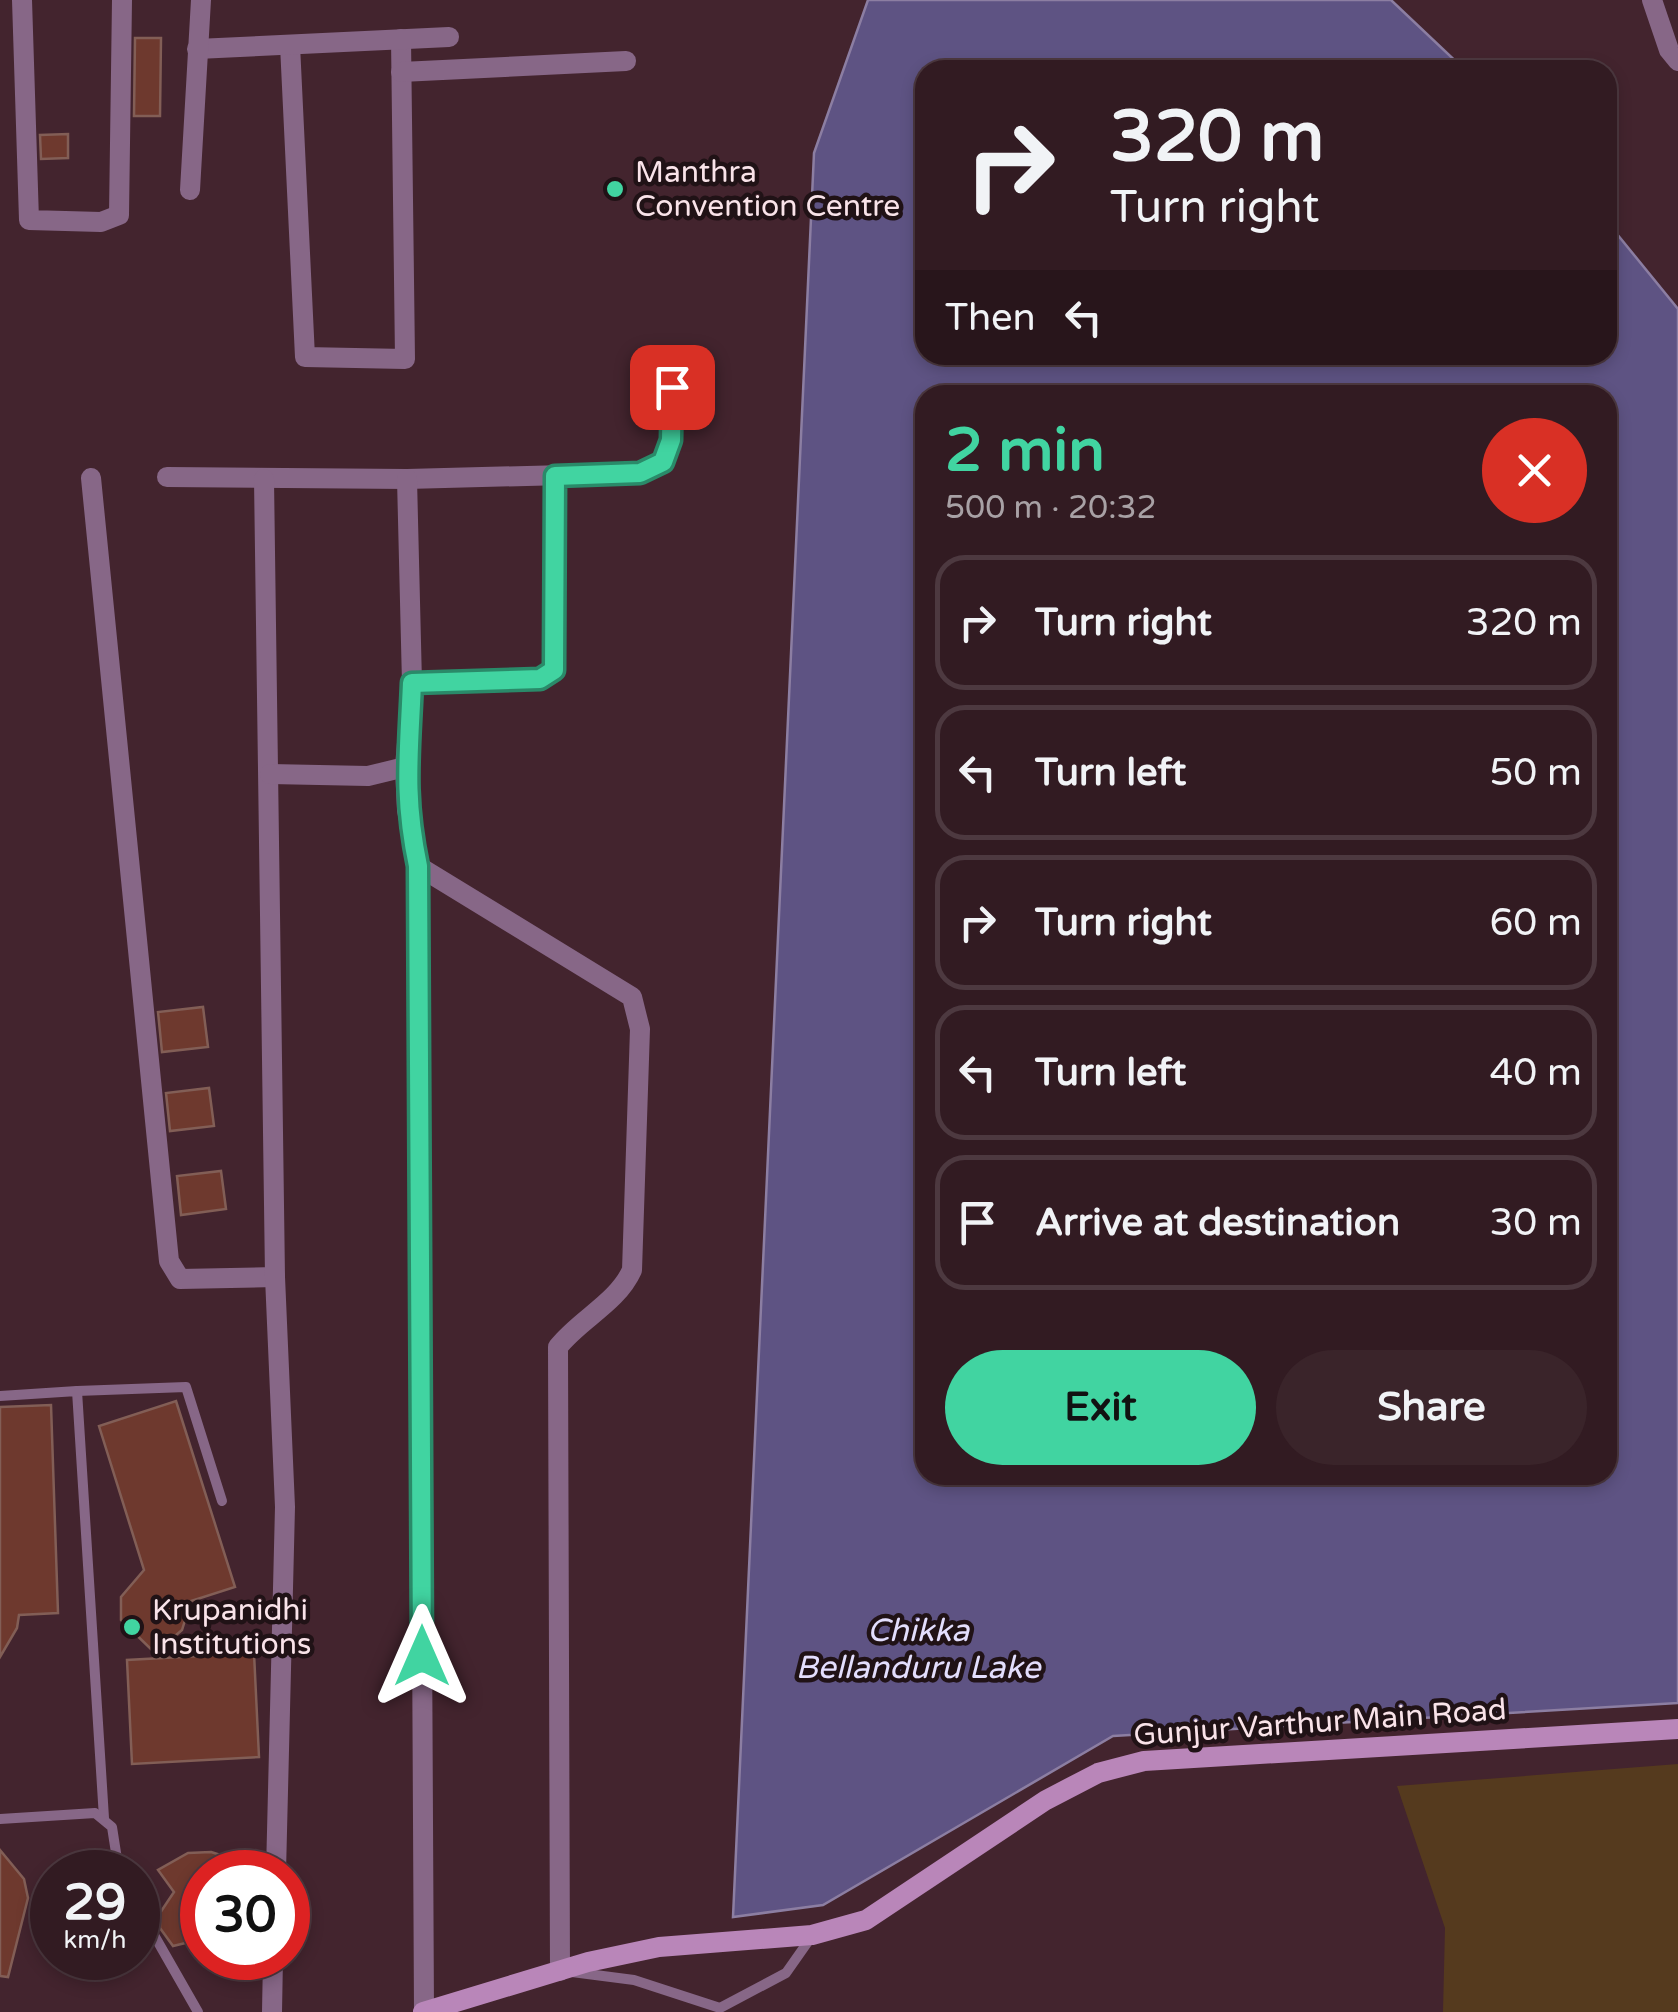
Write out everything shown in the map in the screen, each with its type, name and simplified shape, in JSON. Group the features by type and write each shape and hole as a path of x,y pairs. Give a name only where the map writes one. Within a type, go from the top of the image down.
{"main road":[{"name":"Gunjur Varthur Main Road","path":"423,2012 560,1971 659,1947 812,1935 866,1920 1046,1800 1098,1773 1144,1761 1678,1729"}],"street":[{"path":"22,0 29,220 101,222 119,215 122,0"},
{"path":"190,190 200,0"},
{"path":"1652,0 1669,50 1678,62"},
{"path":"197,50 449,37"},
{"path":"290,45 305,357 405,359 401,39"},
{"path":"402,72 626,62"},
{"path":"167,477 408,479 640,473 663,462 671,440 672,387"},
{"path":"412,683 540,679 554,670 555,476"},
{"path":"92,478 169,1261 180,1279 276,1277"},
{"path":"264,479 276,1277 285,1507 277,1850"},
{"path":"408,479 412,683 405,767 407,810 418,866 423,2012"},
{"path":"270,774 368,776 405,767"},
{"path":"418,866 632,997 640,1029 632,1270 610,1300 573,1328 558,1347 560,1971"},
{"path":"272,2012 273,1980"}],"lane":[{"path":"0,1396 186,1387 222,1501"},
{"path":"77,1390 104,1818"},
{"path":"0,1819 96,1813 112,1827 116,1850"},
{"path":"560,1971 634,1980 720,2008 786,1973 812,1935"},
{"path":"160,1946 198,2012"}],"shaded area":[{"path":"1678,1764 1678,2012 1443,2012 1445,1928 1397,1786"}],"water":[{"name":"Chikka Bellanduru Lake","path":"868,0 1391,0 1454,60 915,60 915,365 1617,365 1617,234 1678,309 1678,1703 1113,1736 823,1905 733,1917 814,153"}],"building":[{"path":"135,38 161,38 160,116 134,116"},
{"path":"68,134 68,158 41,159 40,135"},
{"path":"203,1007 208,1047 162,1052 158,1012"},
{"path":"209,1088 214,1126 170,1131 166,1093"},
{"path":"221,1171 226,1209 181,1215 177,1176"},
{"path":"176,1401 235,1587 191,1601 182,1630 155,1653 121,1620 121,1597 144,1570 99,1426"},
{"path":"51,1405 58,1613 19,1615 17,1628 0,1657 0,1407"},
{"path":"254,1653 259,1757 132,1764 127,1660"},
{"path":"0,1850 24,1879 28,1898 8,1977 0,1976"},
{"path":"180,1858 180,1944 173,1946 160,1928 160,1913 174,1892 160,1869"}],"place":[{"name":"Manthra Convention Centre","path":"615,189"},
{"name":"Krupanidhi Institutions","path":"132,1627"}],"route":[{"path":"422,1656 418,866 407,810 405,767 412,683 549,676 554,670 555,476 640,473 663,462 671,440 672,387"}]}
